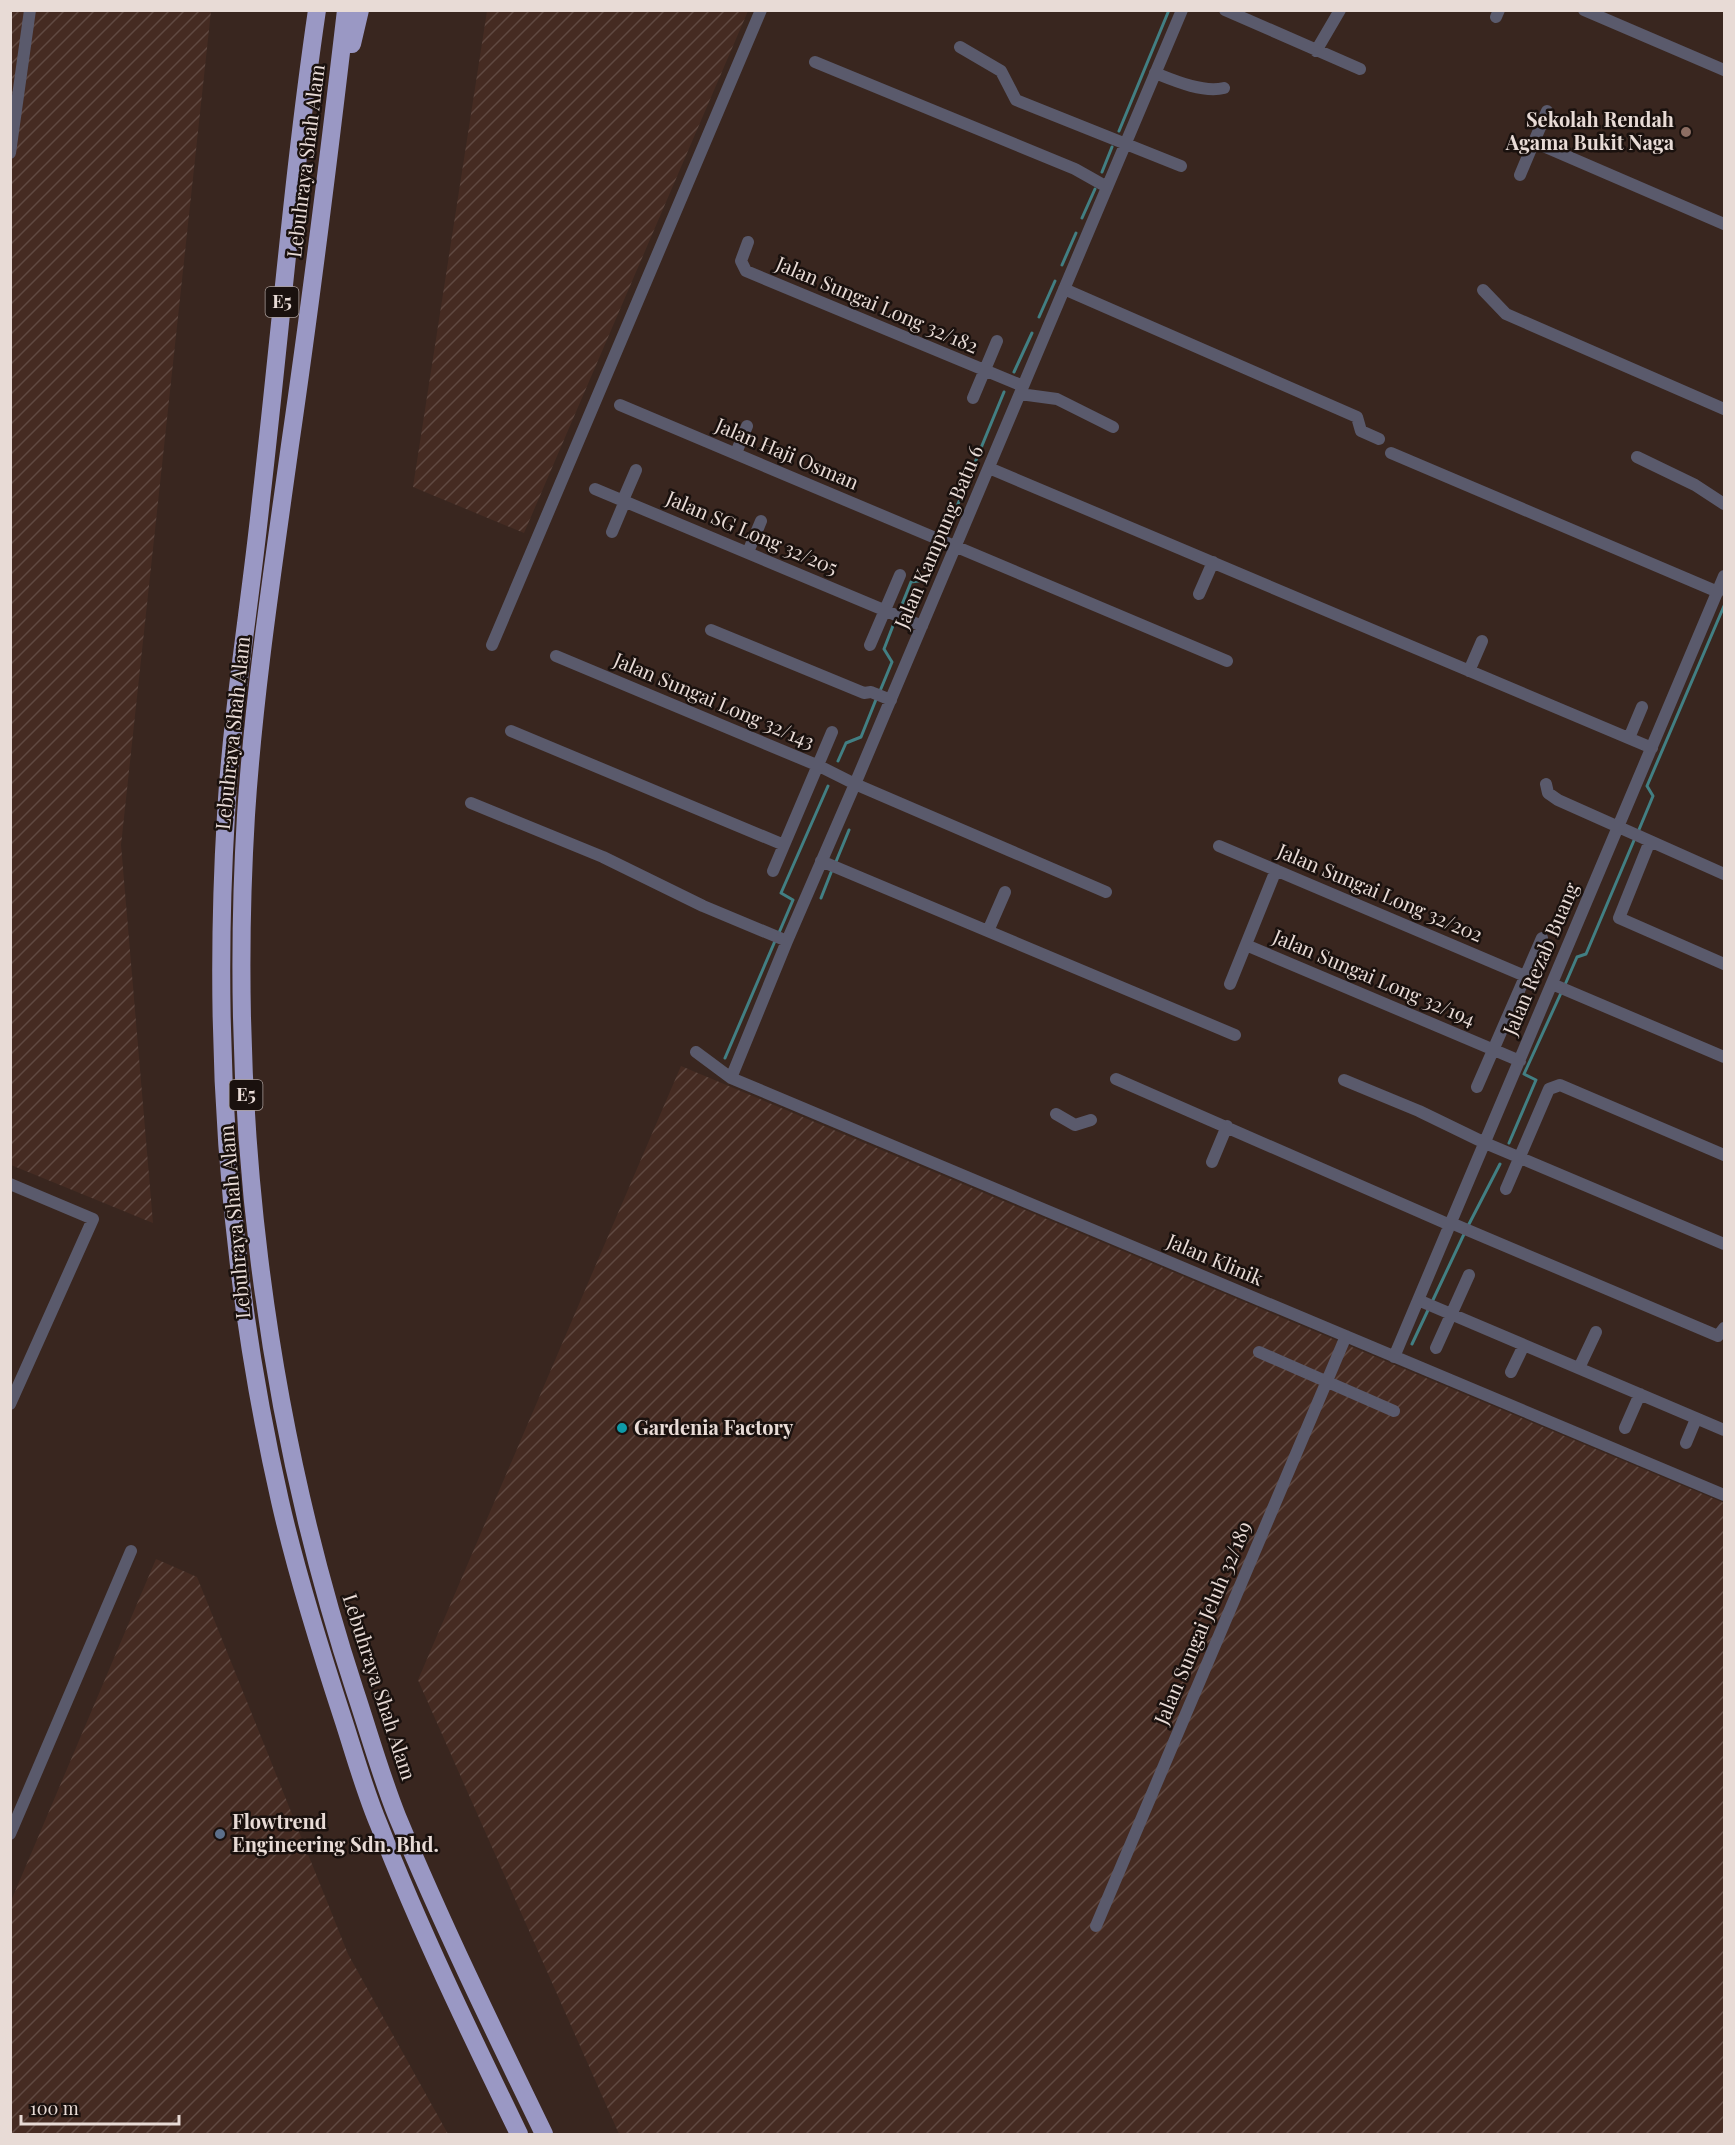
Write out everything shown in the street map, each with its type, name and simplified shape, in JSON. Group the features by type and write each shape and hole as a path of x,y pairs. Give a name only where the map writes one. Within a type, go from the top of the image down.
{"highway":[{"path":"304,102 310,10"},
{"name":"Lebuhraya Shah Alam","path":"317,10 304,102 262,491 235,707 226,813 221,1024 224,1098 239,1259 249,1342 265,1428 281,1506 316,1638 377,1821 434,1953 519,2134"},
{"name":"Lebuhraya Shah Alam","path":"346,10 332,137 268,611 246,814 242,907 243,1016 246,1099 258,1257 283,1419 336,1632 396,1813 544,2134"},
{"path":"332,137 360,10"}],"street":[{"path":"10,153 30,10"},
{"path":"492,645 761,10"},
{"path":"1225,10 1360,69"},
{"path":"1316,51 1340,10"},
{"name":"Jalan Kampung Batu 6","path":"732,1078 787,941 829,864 855,784 922,626 948,544 989,468 1180,11"},
{"path":"1591,12 1725,70"},
{"path":"960,47 1001,71 1016,100 1181,166"},
{"path":"815,62 1075,169 1107,187"},
{"path":"1155,73 1175,81 1211,89 1224,88"},
{"path":"1520,175 1547,111"},
{"path":"1534,142 1725,224"},
{"name":"Jalan Sungai Long 32/182","path":"748,242 741,261 746,271 984,370 1022,390 1057,399 1113,427"},
{"path":"1064,290 1357,417 1360,431 1379,439"},
{"path":"1483,290 1506,314 1725,409"},
{"path":"973,398 997,341"},
{"name":"Jalan Haji Osman","path":"620,405 948,544 1077,594 1227,661"},
{"path":"736,453 747,426"},
{"path":"1391,453 1718,592"},
{"path":"1637,457 1695,485 1725,504"},
{"path":"989,468 1652,748"},
{"path":"612,532 636,470"},
{"name":"Jalan SG Long 32/205","path":"595,489 922,626"},
{"path":"748,552 761,521"},
{"path":"1199,594 1213,562"},
{"path":"870,645 890,612 900,575"},
{"name":"Jalan Rezab Buang","path":"1394,1357 1435,1307 1485,1143 1520,1061 1562,989 1619,826 1725,576"},
{"path":"711,630 864,693 871,692 891,700"},
{"path":"1469,671 1482,641"},
{"name":"Jalan Sungai Long 32/143","path":"556,656 819,766 855,784 1106,892"},
{"path":"1629,738 1642,707"},
{"path":"511,731 784,844"},
{"path":"773,871 832,732"},
{"path":"1546,784 1548,793 1558,800 1725,873"},
{"path":"471,803 603,857 703,906 787,941"},
{"path":"1641,837 1619,918 1725,964"},
{"name":"Jalan Sungai Long 32/202","path":"1219,846 1525,976"},
{"path":"829,864 1235,1035"},
{"path":"1230,984 1276,870"},
{"path":"988,932 1005,892"},
{"path":"1477,1087 1542,938"},
{"name":"Jalan Sungai Long 32/194","path":"1246,945 1520,1061"},
{"path":"1562,989 1725,1057"},
{"name":"Jalan Klinik","path":"696,1052 732,1078 1725,1495"},
{"path":"1116,1079 1458,1227 1718,1336 1725,1328"},
{"path":"1344,1080 1419,1111 1485,1143 1521,1156 1725,1244"},
{"path":"1506,1188 1549,1089 1560,1085 1725,1155"},
{"path":"1056,1114 1075,1125 1090,1119"},
{"path":"1212,1162 1227,1126"},
{"path":"10,1184 93,1219 10,1404"},
{"path":"1436,1348 1435,1307 1469,1275"},
{"path":"1435,1307 1724,1430"},
{"path":"1579,1368 1596,1332"},
{"name":"Jalan Sungai Jeluh 32/189","path":"1096,1926 1346,1336"},
{"path":"1511,1372 1524,1345"},
{"path":"1259,1352 1394,1410"},
{"path":"1625,1428 1640,1394"},
{"path":"1686,1443 1696,1419"},
{"path":"10,1834 131,1551"}],"shaded area":[{"path":"10,11 211,11 121,845 153,1223 11,1165"},
{"path":"487,11 748,11 524,533 413,487"},
{"path":"681,1066 1724,1503 1724,2134 619,2134 418,1680"},
{"path":"156,1559 197,1577 348,1954 448,2134 11,2134 11,1901"}],"waterway":[{"path":"1119,131 1169,10"},
{"path":"1102,172 1112,147"},
{"path":"1082,218 1095,189"},
{"path":"1062,265 1076,233"},
{"path":"1039,317 1055,281"},
{"path":"1014,372 1032,333"},
{"path":"944,538 1004,392"},
{"path":"899,612 911,582 926,580 941,544"},
{"path":"1638,832 1653,796 1647,786 1724,606"},
{"path":"880,691 892,662 884,649 896,618"},
{"path":"838,761 846,743 861,737 877,697"},
{"path":"778,935 793,900 781,893 828,786"},
{"path":"835,864 849,830"},
{"path":"1564,987 1577,957 1586,954 1635,838"},
{"path":"821,898 832,870"},
{"path":"725,1058 775,941"},
{"path":"1509,1143 1536,1080 1524,1074 1561,993"},
{"path":"1468,1226 1500,1164"},
{"path":"1432,1302 1465,1232"},
{"path":"1412,1344 1429,1308"}],"place":[{"name":"Sekolah Rendah Agama Bukit Naga","path":"1686,132"},
{"name":"Gardenia Factory","path":"622,1428"},
{"name":"Flowtrend Engineering Sdn. Bhd.","path":"220,1834"}]}
